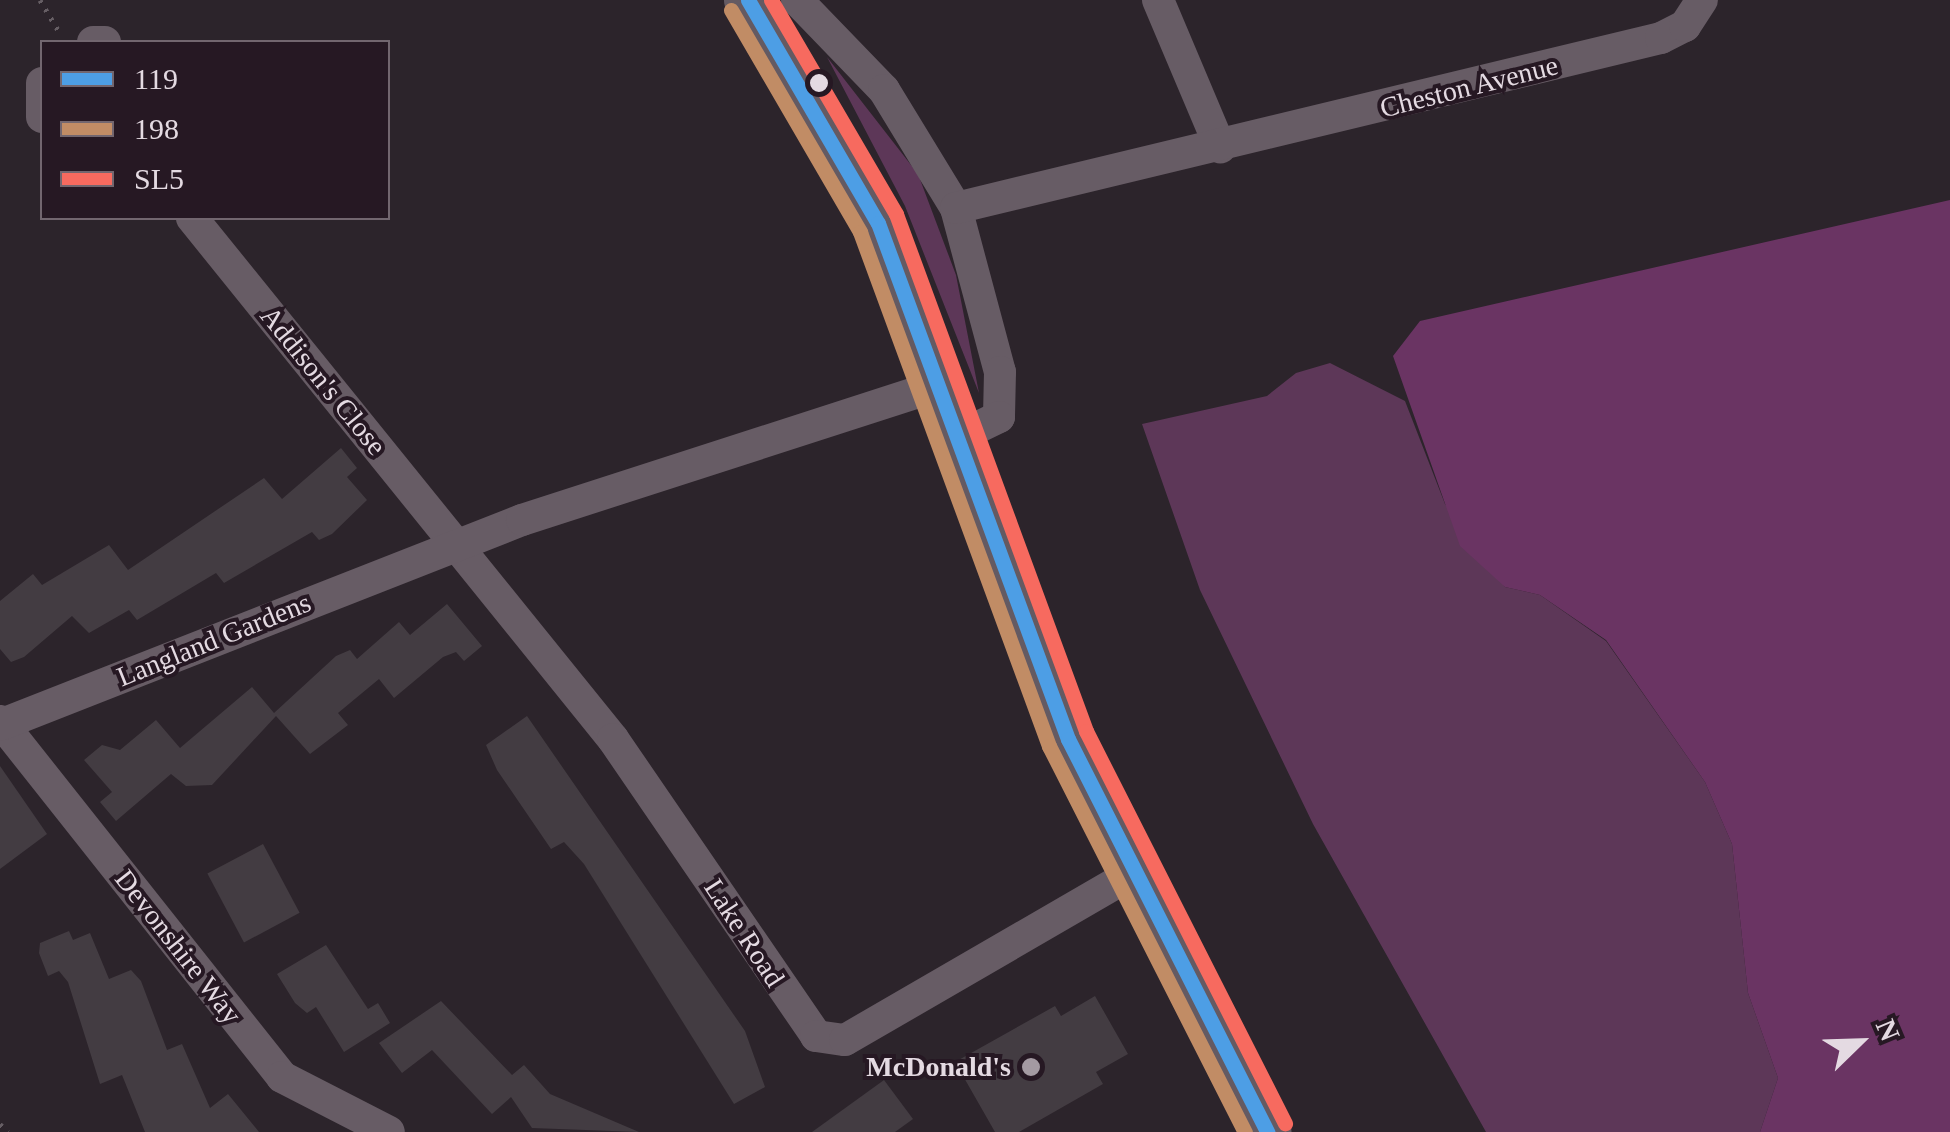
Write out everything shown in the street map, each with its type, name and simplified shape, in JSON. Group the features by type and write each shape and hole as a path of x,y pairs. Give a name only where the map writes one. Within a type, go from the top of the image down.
{"highway":[{"path":"768,2 865,196 960,436 1057,712 1130,875 1267,1132"}],"street":[{"path":"1158,0 1220,147"},
{"name":"Cheston Avenue","path":"956,208 1661,38 1685,26 1702,0"},
{"path":"768,2 884,90 956,208 1000,372 999,417 960,436"},
{"name":"Addison's Close","path":"194,220 452,546"},
{"name":"Langland Gardens","path":"1,724 452,546 941,385"},
{"name":"Lake Road","path":"452,546 620,749 800,1019 826,1042 861,1031 1130,875"},
{"name":"Devonshire Way","path":"1,724 282,1077 389,1132"}],"path":[{"path":"40,0 78,40"},
{"path":"0,1124 8,1132"}],"shaded area":[{"path":"827,57 918,174 956,275 979,393 905,206"},
{"path":"1950,200 1950,1132 1760,1132 1778,1078 1748,993 1732,844 1705,782 1606,640 1540,595 1505,587 1460,546 1393,356 1420,321"},
{"path":"1330,363 1405,401 1445,504 1505,587 1540,595 1606,641 1705,782 1732,844 1748,993 1778,1078 1760,1132 1486,1132 1313,824 1200,590 1142,424 1267,396 1296,373"}],"building":[{"path":"341,448 357,468 347,477 367,500 332,534 319,540 312,532 224,583 216,573 137,620 129,610 89,633 72,616 24,657 11,662 0,649 0,601 33,574 42,585 109,545 128,570 264,478 282,499"},
{"path":"447,604 482,646 464,661 456,652 443,657 394,698 379,679 338,713 348,725 310,754 276,716 212,785 186,786 171,774 116,821 100,802 112,792 84,760 102,745 120,750 156,720 180,748 252,687 274,713 336,656 350,650 357,659 399,622 410,635"},
{"path":"527,716 745,1031 765,1087 734,1104 584,864 564,842 551,849 497,770 486,745"},
{"path":"0,766 47,834 0,869"},
{"path":"263,844 300,913 244,942 207,874"},
{"path":"69,931 73,940 90,933 109,979 131,970 141,981 167,1050 182,1044 210,1108 228,1094 259,1132 145,1132 122,1075 100,1084 68,982 59,971 48,976 39,953 40,943"},
{"path":"326,945 368,1009 378,1003 390,1023 344,1052 316,1007 307,1013 295,1003 277,974"},
{"name":"McDonald's","path":"1095,996 1128,1054 1096,1072 1103,1084 1019,1132 995,1132 955,1062 1055,1006 1061,1016"},
{"path":"441,1001 512,1075 524,1065 550,1094 639,1132 532,1128 511,1097 492,1114 432,1050 402,1073 379,1043"},
{"path":"884,1080 913,1119 895,1132 812,1132"}],"transit line":[{"name":"119","path":"748,0 878,223 1068,739 1267,1132"},
{"name":"SL5","path":"771,0 896,214 1086,731 1285,1123"},
{"name":"198","path":"731,10 860,232 1049,746 1245,1132"}],"place":[{"name":"McDonald's","path":"1031,1067"}]}
